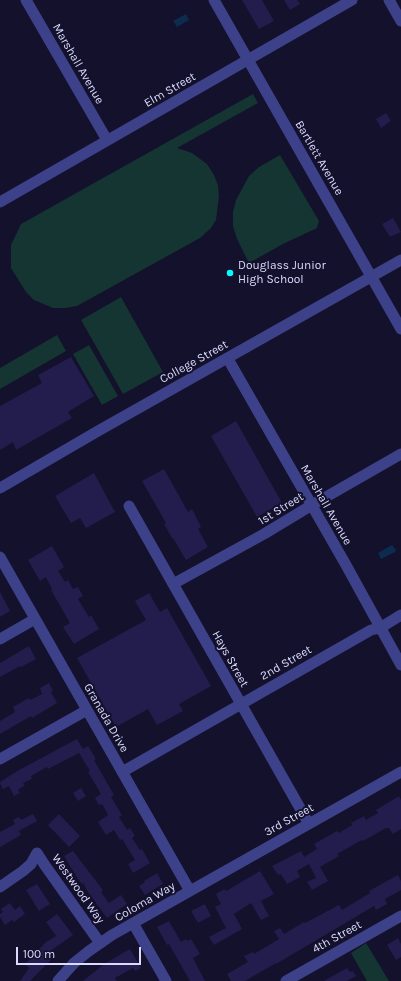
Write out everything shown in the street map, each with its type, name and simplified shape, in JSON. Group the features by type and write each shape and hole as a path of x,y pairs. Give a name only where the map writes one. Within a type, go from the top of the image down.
{"street":[{"name":"Marshall Avenue","path":"26,0 108,140"},
{"name":"Bartlett Avenue","path":"214,0 401,329"},
{"name":"Elm Street","path":"0,202 352,0"},
{"path":"389,0 401,21"},
{"name":"College Street","path":"0,488 401,260"},
{"name":"Marshall Avenue","path":"228,359 401,664"},
{"name":"1st Street","path":"173,584 264,534 401,454"},
{"name":"Hays Street","path":"129,506 309,824"},
{"name":"Granada Drive","path":"0,557 190,891"},
{"name":"2nd Street","path":"122,772 371,630 380,628 401,615"},
{"path":"0,639 36,619"},
{"path":"0,759 87,710"},
{"name":"3rd Street","path":"190,891 401,772"},
{"name":"Westwood Way","path":"0,887 31,864 37,853 100,943"},
{"name":"Coloma Way","path":"58,981 74,963 100,943 190,891"},
{"name":"4th Street","path":"293,979 401,916"},
{"path":"133,923 166,981"}],"green space":[{"path":"253,94 258,103 177,148 192,153 207,164 218,185 219,196 216,220 211,228 200,238 77,306 53,308 34,300 26,292 11,268 11,245 21,224"},
{"path":"280,155 319,221 317,228 283,244 249,263 237,239 233,226 233,212 236,200 249,176 259,167"},
{"path":"121,297 163,372 123,394 81,320"},
{"path":"57,335 66,351 0,389 0,368"},
{"path":"89,345 118,396 102,405 73,354"},
{"path":"366,943 389,981 367,981 351,953"}],"water":[{"path":"186,14 189,20 177,27 173,21"},
{"path":"392,545 396,550 395,552 381,559 378,553"}],"building":[{"path":"242,0 262,0 274,21 259,29"},
{"path":"284,0 297,0 300,4 290,10"},
{"path":"386,113 391,121 381,128 376,119"},
{"path":"393,218 401,232 390,237 382,224"},
{"path":"71,357 94,396 68,412 72,418 16,450 13,442 0,450 0,406 42,383 38,375"},
{"path":"236,421 282,503 257,517 211,436"},
{"path":"164,469 188,512 192,509 201,527 198,529 208,547 186,560 164,524 166,523 142,481"},
{"path":"94,473 115,512 86,528 80,518 71,523 55,496"},
{"path":"52,546 64,567 58,571 65,582 68,580 73,589 78,587 83,596 78,599 89,617 91,615 99,629 74,644 63,627 70,623 51,590 52,589 46,577 40,581 28,560"},
{"path":"0,592 10,611 0,617"},
{"path":"149,593 160,612 167,608 211,686 179,704 183,711 157,725 148,709 116,727 77,658 146,620 135,601"},
{"path":"29,646 36,659 0,677 0,663"},
{"path":"49,683 53,691 51,692 57,703 32,718 31,716 0,734 0,721 15,712 13,707 29,698 30,700 42,694 40,688"},
{"path":"77,739 83,749 88,746 96,759 94,760 114,795 111,797 122,815 119,817 127,830 130,828 135,836 132,838 140,850 142,849 150,863 133,873 128,864 135,860 122,839 120,840 114,830 106,835 98,822 108,815 102,804 99,805 95,798 101,794 79,753 48,769 47,767 31,776 32,779 23,783 25,785 18,790 20,793 14,796 9,786 3,789 0,783 19,770"},
{"path":"81,788 86,796 78,801 73,793"},
{"path":"399,796 401,800 401,829 393,834 389,828 386,828 337,854 339,856 320,867 328,881 312,890 307,882 316,878 309,864 297,871 300,877 287,884 281,874 278,875 272,866 301,851 304,857 317,849 314,844 337,831 339,833 352,825 351,823 364,816 366,820 378,813 376,810"},
{"path":"33,814 37,821 19,831 21,835 0,847 0,832 15,824 13,820 19,817 21,820"},
{"path":"59,814 80,836 69,847 48,825"},
{"path":"73,851 103,890 101,892 109,903 121,895 127,904 107,918 83,883 82,884 78,879 64,856"},
{"path":"260,871 274,894 261,901 269,916 261,920 251,903 234,914 242,929 214,945 209,937 226,928 215,907 221,904 216,894 224,889 226,891"},
{"path":"157,873 163,884 145,895 139,886"},
{"path":"398,875 401,881 401,890 385,899 387,904 376,910 374,906 245,981 231,981 227,974 248,962 244,956 253,952 254,954 279,939 274,931 280,928 284,934 304,922 305,923 339,905 342,910 370,893 369,891"},
{"path":"37,884 50,904 39,911 26,890"},
{"path":"10,903 15,910 20,906 25,914 14,922 12,920 5,925 0,917 0,914 3,912 1,909"},
{"path":"205,904 211,916 198,923 191,911"},
{"path":"57,914 73,935 46,954 52,959 30,981 20,981 29,968 25,964 46,942 56,936 46,922"},
{"path":"169,921 181,942 186,939 187,941 191,939 200,954 193,958 205,981 190,981 169,944 167,945 157,927"},
{"path":"398,938 401,944 401,957 396,960 387,945"},
{"path":"130,949 141,968 135,971 133,968 115,978 117,981 83,981 104,964"},
{"path":"347,968 350,972 353,971 356,976 347,981 324,981"}],"place":[{"name":"Douglass Junior High School","path":"230,273"}]}
